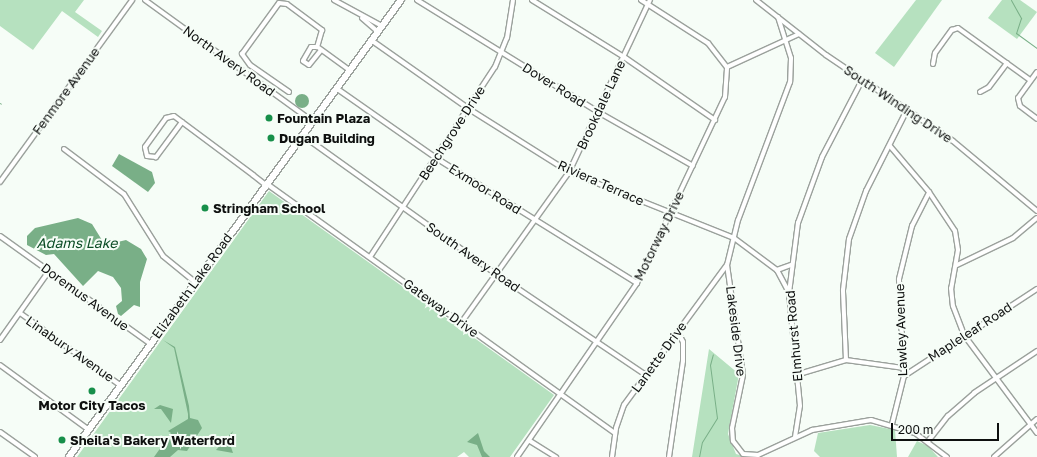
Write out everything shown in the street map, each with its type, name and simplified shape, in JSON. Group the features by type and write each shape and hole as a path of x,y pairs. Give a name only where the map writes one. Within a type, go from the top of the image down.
{"main road":[{"name":"Elizabeth Lake Road","path":"69,457 401,0"}],"street":[{"name":"Fenmore Avenue","path":"0,182 132,0"},
{"name":"North Avery Road","path":"145,0 312,121"},
{"path":"334,0 362,18 378,32"},
{"name":"Dover Road","path":"417,0 598,112 693,166"},
{"name":"Beechgrove Drive","path":"370,257 469,109 502,52 513,0"},
{"path":"532,0 624,57 715,120"},
{"path":"641,0 649,2 708,43 727,67 799,34"},
{"name":"South Winding Drive","path":"756,0 799,34 862,80 975,158 1037,211"},
{"name":"Brookdale Lane","path":"461,322 570,172 649,2"},
{"path":"288,92 250,65 242,54 279,3 287,4 322,30 319,48 349,70"},
{"name":"Lakeside Drive","path":"778,17 791,58 790,82 734,238 727,265 743,375 732,428 733,441 743,454 758,455 780,448 795,437 826,426 856,421 892,424 928,440 947,457"},
{"path":"362,18 382,26"},
{"path":"933,64 934,53 952,30 958,28 1030,80"},
{"name":"Riviera Terrace","path":"371,40 469,109 570,172 734,238 777,270 789,292"},
{"path":"980,92 989,87 1007,63"},
{"name":"Motorway Drive","path":"517,457 562,396 598,340 637,284 715,120 728,84 727,67"},
{"path":"1037,72 1018,98 1020,106 1037,119"},
{"name":"Elmhurst Road","path":"795,437 800,406 799,374 789,292 791,265 798,223 809,190 862,80"},
{"name":"Exmoor Road","path":"336,88 436,158 637,284"},
{"path":"846,360 843,290 850,239 866,191 907,110"},
{"path":"174,116 182,122 156,157 148,156 145,147 166,118 174,116"},
{"name":"Gateway Drive","path":"182,122 266,184 615,433"},
{"name":"South Avery Road","path":"302,135 496,274 598,340 646,375"},
{"path":"890,146 929,192 955,231 957,265 951,288 953,306 964,335 995,379 1037,433"},
{"path":"64,149 124,194 163,256 195,282"},
{"name":"Lawley Avenue","path":"892,424 904,376 899,279 912,226 929,192"},
{"path":"957,265 1013,238 1037,218"},
{"name":"Doremus Avenue","path":"0,236 150,344"},
{"name":"Lanette Drive","path":"612,457 615,433 624,406 727,265"},
{"path":"777,270 791,265"},
{"path":"0,340 49,271"},
{"name":"Mapleleaf Road","path":"904,376 964,335 1037,289"},
{"name":"Linabury Avenue","path":"20,313 120,385"},
{"path":"669,457 683,361 683,342 678,332"},
{"path":"928,440 948,416 995,379 1037,351"},
{"path":"799,374 846,360 904,368"},
{"path":"0,366 89,430"},
{"path":"994,457 1037,419"},
{"path":"0,432 35,457"},
{"path":"530,441 556,457"}],"shaded area":[{"path":"0,0 84,0 75,12 102,31 98,37 62,11 33,50 0,26"},
{"path":"916,0 942,0 894,67 875,53"},
{"path":"1002,0 1020,0 1037,12 1017,39 988,18"},
{"path":"269,191 554,395 510,457 469,457 464,452 457,457 77,457"},
{"path":"709,349 739,374 728,434 736,454 747,457 692,457"},
{"path":"870,425 895,430 897,457 820,457 814,451 818,433"},
{"path":"917,441 928,446 938,457 908,457"}],"water":[{"path":"302,94 307,96 309,101 307,106 302,108 297,106 295,101 297,96"},
{"path":"119,154 152,172 155,183 148,192 112,166"},
{"name":"Adams Lake","path":"78,218 92,224 105,245 126,240 141,249 147,259 140,282 140,307 134,305 121,316 118,314 116,306 122,301 121,288 113,277 98,271 83,286 54,254 46,255 27,245 27,236 35,228"},
{"path":"163,340 175,347 189,406 190,418 198,420 202,428 187,451 178,450 170,457 154,457 171,433 168,431 188,419 174,348"},
{"path":"160,405 173,409 171,423 161,409 154,409"},
{"path":"233,431 229,441 233,453 216,450"},
{"path":"478,433 484,451 490,457 482,457 477,445 467,442"}],"waterway":[{"path":"1011,0 1021,18 1016,33 1037,48"},
{"path":"699,457 702,442 717,418 710,365 713,354"}],"place":[{"name":"Fountain Plaza","path":"269,118"},
{"name":"Dugan Building","path":"271,138"},
{"name":"Stringham School","path":"205,208"},
{"name":"Motor City Tacos","path":"92,391"},
{"name":"Sheila's Bakery Waterford","path":"62,440"}]}
